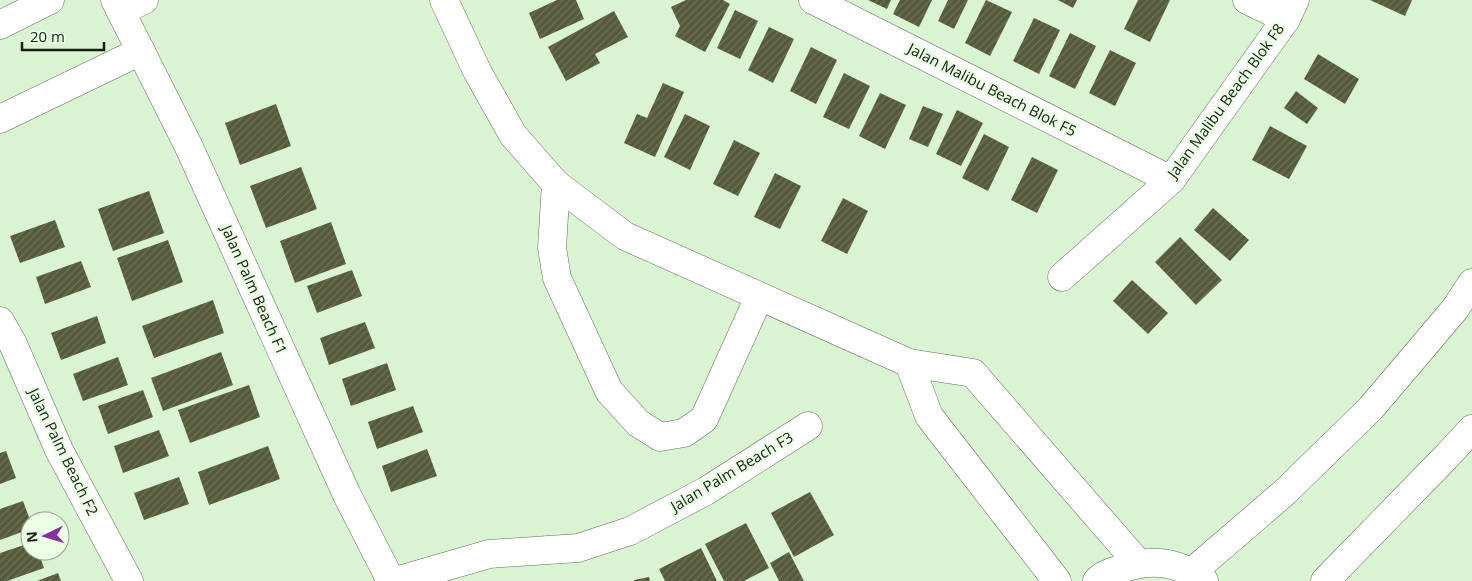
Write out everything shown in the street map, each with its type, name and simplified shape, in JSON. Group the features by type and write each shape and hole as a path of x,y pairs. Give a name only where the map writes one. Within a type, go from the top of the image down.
{"street":[{"path":"0,25 50,0"},
{"path":"444,0 477,71 513,135 556,184 625,236 759,297 910,363 973,373 1138,563"},
{"name":"Jalan Malibu Beach Blok F5","path":"814,0 1171,180"},
{"path":"1247,0 1290,10"},
{"name":"Jalan Palm Beach F1","path":"127,4 141,51 188,144 347,495 391,581"},
{"name":"Jalan Malibu Beach Blok F8","path":"1062,277 1171,180 1290,10"},
{"path":"0,119 141,51"},
{"path":"556,184 552,248 557,278 609,391 638,423 660,437 684,433 704,419 759,297"},
{"path":"1097,581 1102,576 1138,563 1165,563 1198,576 1372,408 1455,309 1472,284"},
{"name":"Jalan Palm Beach F2","path":"0,321 59,450 130,581"},
{"path":"910,363 929,416 1057,581"},
{"name":"Jalan Palm Beach F3","path":"396,581 490,554 578,548 630,530 706,491 808,426"},
{"path":"1325,581 1472,429"}],"building":[{"path":"557,0 576,0 584,19 540,39 529,13"},
{"path":"686,0 723,0 730,4 705,52 675,36 680,26 671,7"},
{"path":"868,0 891,0 887,9"},
{"path":"900,0 932,0 919,27 893,14"},
{"path":"948,0 968,0 954,29 938,21"},
{"path":"986,0 1012,12 990,56 965,43"},
{"path":"1058,0 1077,0 1073,8"},
{"path":"1138,0 1170,0 1150,42 1124,29"},
{"path":"1370,0 1412,0 1405,16"},
{"path":"735,10 758,21 740,59 717,48"},
{"path":"614,11 628,37 595,54 600,63 566,81 548,47"},
{"path":"1034,18 1060,30 1039,74 1013,61"},
{"path":"769,27 794,39 773,83 748,70"},
{"path":"1070,33 1096,46 1075,89 1049,76"},
{"path":"811,47 837,60 816,104 790,91"},
{"path":"1110,50 1136,63 1115,106 1089,93"},
{"path":"1318,54 1359,79 1345,104 1304,79"},
{"path":"844,73 870,86 849,129 823,117"},
{"path":"663,83 684,92 655,157 624,143 637,114 647,118"},
{"path":"1296,91 1318,108 1307,124 1284,108"},
{"path":"880,93 906,105 885,149 859,136"},
{"path":"276,104 291,146 240,165 225,123"},
{"path":"923,106 943,114 928,147 909,139"},
{"path":"957,110 983,123 961,166 936,154"},
{"path":"685,114 710,126 690,170 664,157"},
{"path":"1270,126 1307,146 1289,179 1252,160"},
{"path":"984,134 1009,147 988,191 962,178"},
{"path":"734,140 760,153 738,196 713,184"},
{"path":"1032,157 1058,170 1037,213 1011,200"},
{"path":"301,167 317,209 266,228 250,186"},
{"path":"775,173 801,186 780,229 754,217"},
{"path":"149,191 164,233 113,251 98,209"},
{"path":"843,198 868,211 847,254 821,241"},
{"path":"1213,208 1249,240 1230,261 1194,230"},
{"path":"55,220 65,247 20,263 10,236"},
{"path":"331,222 346,264 295,283 280,241"},
{"path":"1180,237 1222,280 1196,305 1155,262"},
{"path":"168,240 183,282 132,301 117,258"},
{"path":"81,261 91,287 45,304 36,277"},
{"path":"352,270 362,296 317,313 307,286"},
{"path":"1132,280 1168,313 1148,334 1113,301"},
{"path":"213,300 224,333 154,358 142,326"},
{"path":"97,316 106,343 61,360 51,333"},
{"path":"365,322 375,348 329,365 320,338"},
{"path":"221,352 233,385 163,411 151,378"},
{"path":"118,357 128,385 83,401 73,374"},
{"path":"387,363 396,390 351,406 342,379"},
{"path":"249,385 260,417 190,443 178,410"},
{"path":"143,390 153,417 108,434 98,406"},
{"path":"413,406 423,432 377,449 368,422"},
{"path":"159,430 169,456 123,473 114,446"},
{"path":"268,446 280,479 209,505 198,472"},
{"path":"427,449 437,476 391,492 382,466"},
{"path":"6,451 16,478 0,484 0,453"},
{"path":"179,477 189,504 144,520 134,493"},
{"path":"810,492 834,535 794,557 771,513"},
{"path":"23,501 27,511 20,511 20,533 0,540 0,509"},
{"path":"746,523 769,568 744,581 724,581 705,544"},
{"path":"20,546 20,561 42,561 44,568 7,581 0,581 0,553"},
{"path":"701,548 717,581 665,581 659,569"},
{"path":"789,552 804,581 779,581 770,563"},
{"path":"58,573 61,581 37,581"},
{"path":"649,577 650,581 634,581 634,580"}]}
